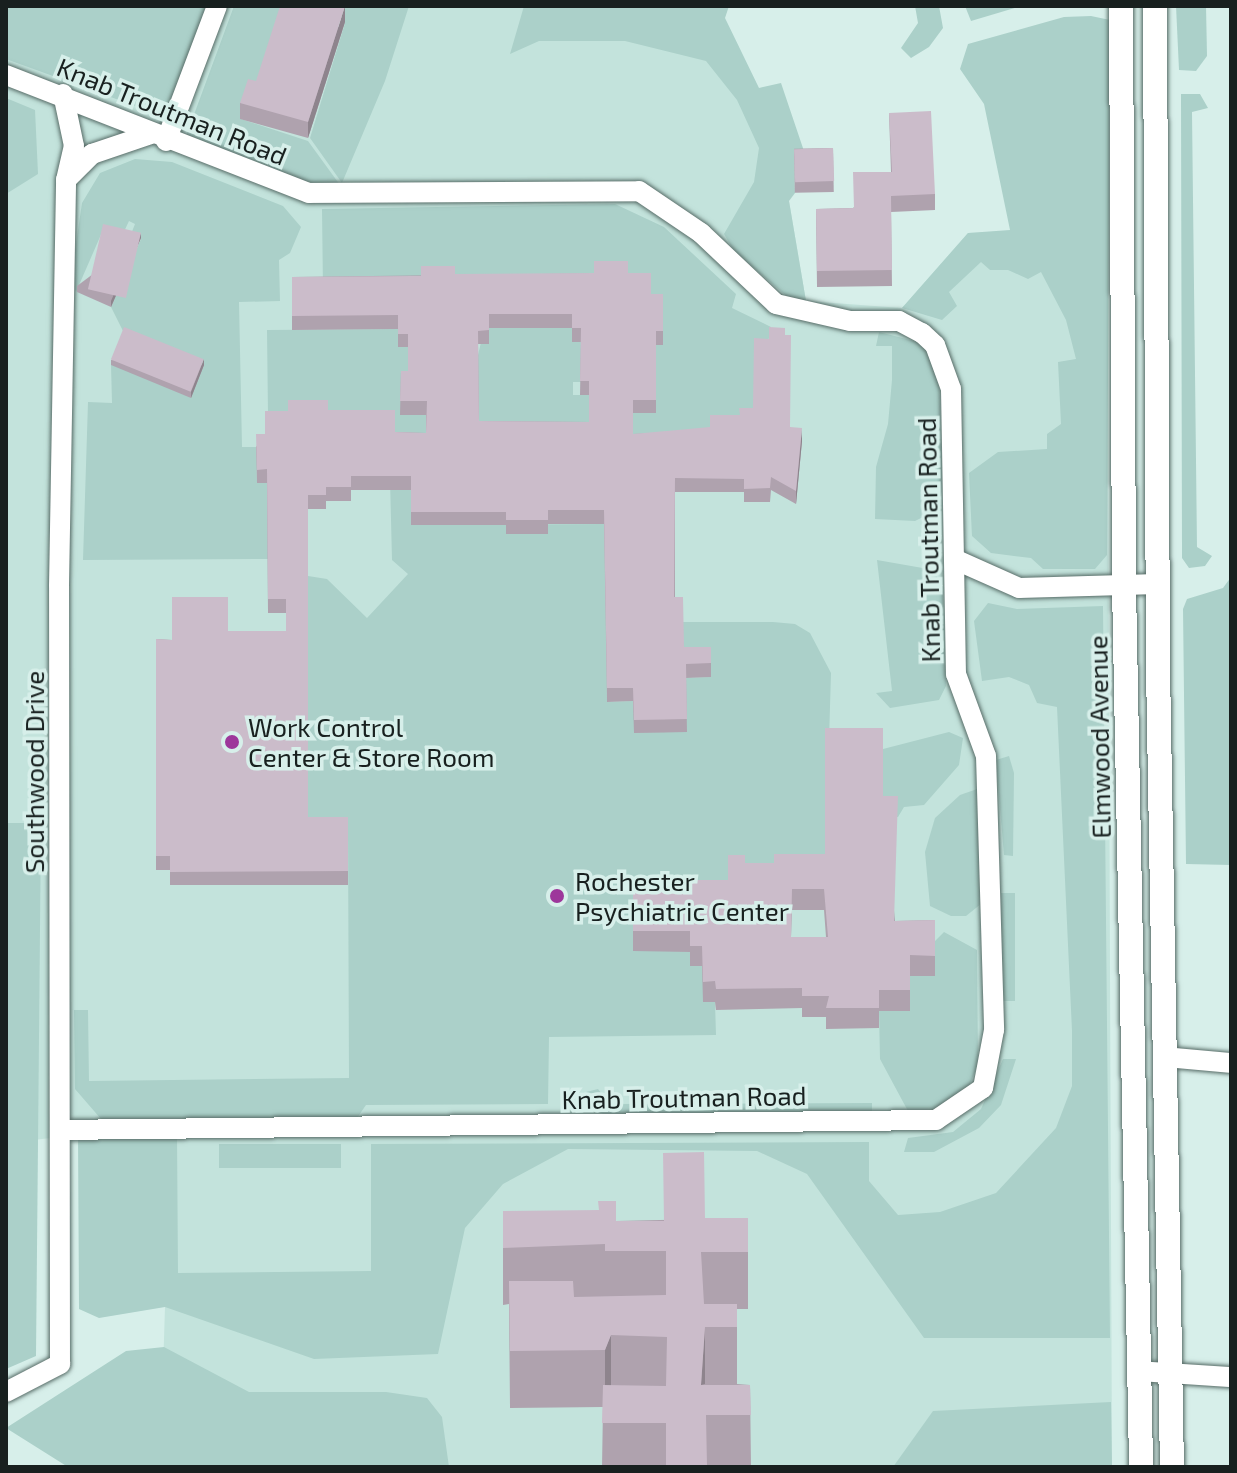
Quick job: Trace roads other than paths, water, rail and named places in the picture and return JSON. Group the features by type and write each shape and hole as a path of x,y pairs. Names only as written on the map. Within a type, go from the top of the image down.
{"main road":[{"name":"Elmwood Avenue","path":"1121,6 1124,586 1141,1467"},
{"path":"1155,6 1158,584 1172,1467"}],"street":[{"path":"66,180 92,154 159,138 217,6"},
{"name":"Knab Troutman Road","path":"6,75 63,94 159,138 309,193 639,191 701,233 776,304 850,321 899,321 922,333 935,345 951,389 956,674 986,756 994,1030 983,1088 936,1120 61,1130"},
{"name":"Southwood Drive","path":"6,1392 60,1364 59,586 66,180 74,146 63,94"},
{"path":"954,559 1019,588 1158,584"},
{"path":"1165,1057 1231,1063"},
{"path":"1138,1371 1231,1377"}],"place":[{"name":"Work Control Center & Store Room","path":"232,742"},
{"name":"Rochester Psychiatric Center","path":"557,896"}]}
